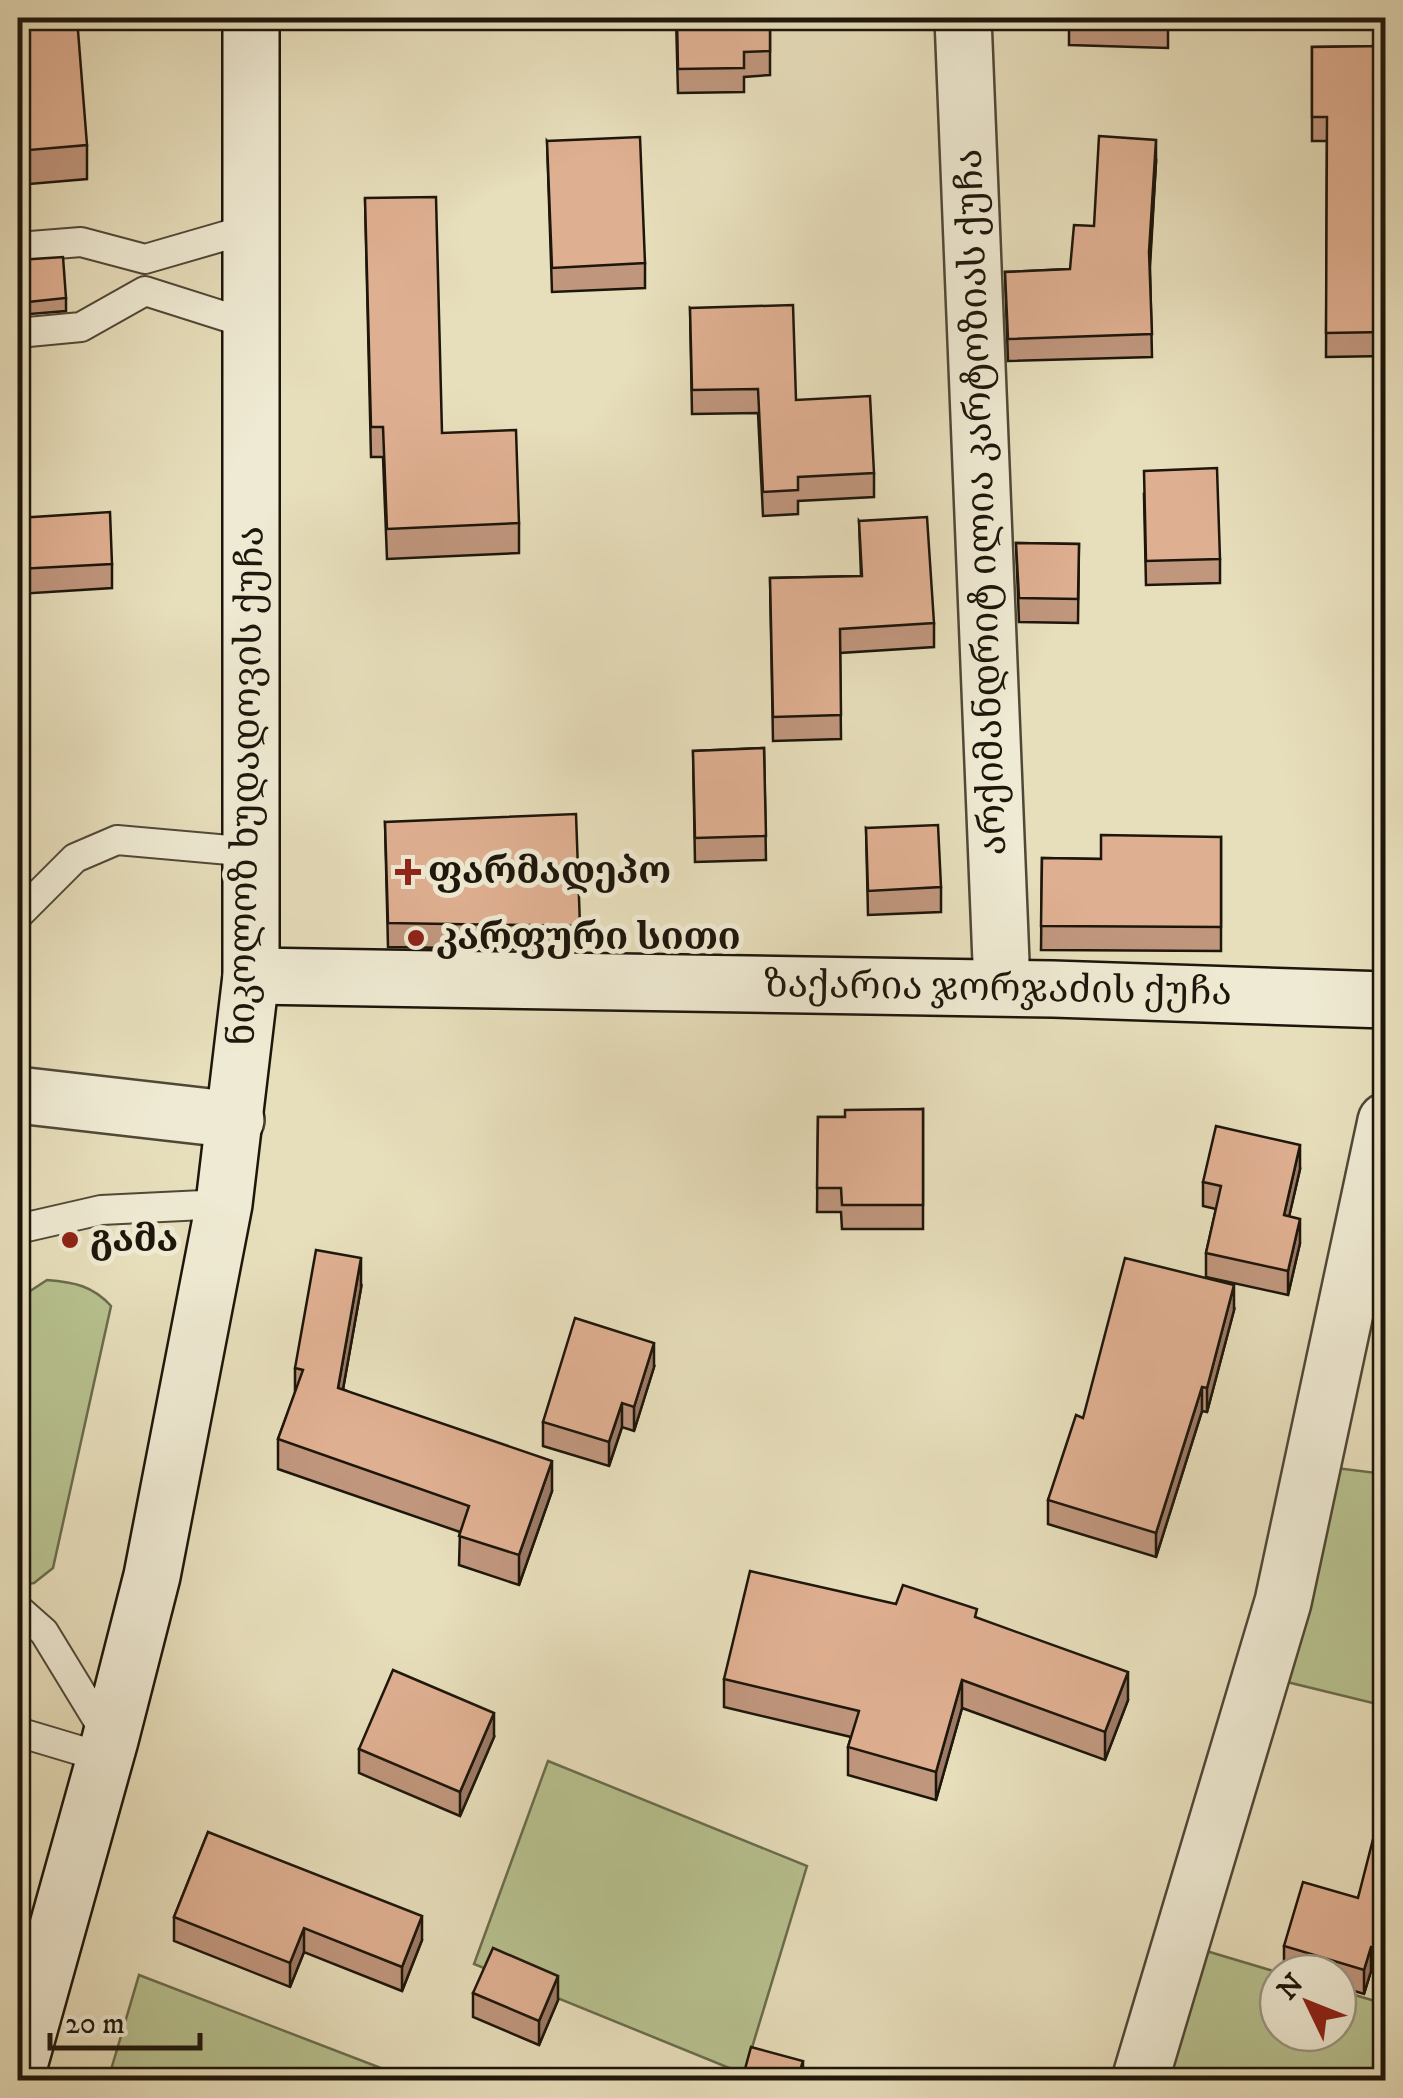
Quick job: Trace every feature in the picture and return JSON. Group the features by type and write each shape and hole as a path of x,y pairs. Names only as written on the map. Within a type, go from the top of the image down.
{"street":[{"name":"ნიკოლოზ ხუდადოვის ქუჩა","path":"18,2069 152,1576 224,1204 236,1120 252,976 251,18"},
{"name":"არქიმანდრიტ ილია კარტოზიას ქუჩა","path":"963,18 1002,988"},
{"name":"ზაქარია ჯორჯაძის ქუჩა","path":"252,976 1002,988 1386,1000"},
{"path":"18,1096 236,1120"},
{"path":"1140,2080 1284,1602 1386,1121"}],"lane":[{"path":"18,248 81,242 145,258 252,228"},
{"path":"18,333 81,327 145,292 252,326"},
{"path":"18,915 75,858 117,840 252,852"},
{"path":"18,1229 101,1210 224,1204"},
{"path":"18,1609 44,1632 108,1749"},
{"path":"18,1732 108,1749"}],"green space":[{"path":"47,1280 82,1286 111,1306 53,1568 34,1583 18,1585 18,1312 21,1297"},
{"path":"1336,1468 1385,1474 1385,1706 1287,1682"},
{"path":"548,1761 807,1866 744,2074 474,1964"},
{"path":"1203,1950 1258,1966 1258,2053 1358,2053 1358,1996 1385,2004 1385,2080 1166,2080"},
{"path":"139,1975 412,2080 108,2080"}],"building":[{"path":"18,18 77,18 87,145 18,151"},
{"path":"677,18 770,18 770,51 744,52 744,68 678,69"},
{"path":"1168,18 1168,23 1069,21"},
{"path":"1386,46 1386,332 1326,333 1327,117 1312,117 1312,47"},
{"path":"1099,136 1156,140 1149,252 1152,334 1008,339 1005,272 1070,269 1074,225 1094,226"},
{"path":"640,137 645,263 552,268 547,141"},
{"path":"436,197 442,433 516,430 519,523 387,529 383,427 371,427 365,198"},
{"path":"63,257 66,298 18,303 18,260"},
{"path":"793,305 796,400 870,396 874,473 798,477 798,490 763,492 758,389 692,390 690,308"},
{"path":"1217,468 1220,559 1146,561 1144,471"},
{"path":"110,512 112,564 18,569 18,518"},
{"path":"927,517 934,623 840,629 841,715 773,717 770,578 862,576 859,521"},
{"path":"1016,543 1079,544 1078,599 1019,598"},
{"path":"764,748 766,836 695,838 693,751"},
{"path":"576,814 580,926 388,923 385,822"},
{"path":"938,825 941,887 868,891 866,828"},
{"path":"1101,835 1221,837 1221,927 1041,926 1042,858 1101,859"},
{"path":"923,1109 923,1205 842,1205 841,1188 817,1188 818,1117 845,1117 845,1110"},
{"path":"1216,1126 1300,1145 1284,1215 1300,1219 1288,1271 1206,1253 1221,1186 1203,1182"},
{"path":"316,1250 361,1258 338,1388 552,1461 519,1555 459,1536 469,1506 278,1439 303,1370 295,1368"},
{"path":"1125,1258 1234,1285 1207,1388 1202,1387 1156,1533 1048,1500 1076,1415 1083,1418"},
{"path":"575,1318 654,1343 634,1407 622,1403 609,1442 543,1422"},
{"path":"750,1571 896,1604 903,1585 977,1609 975,1617 1128,1672 1105,1732 962,1680 936,1772 848,1747 859,1711 724,1679"},
{"path":"393,1670 494,1713 460,1792 359,1749"},
{"path":"1380,1812 1386,1813 1386,1951 1371,1947 1364,1970 1358,1968 1358,1953 1307,1953 1284,1946 1303,1882 1358,1898"},
{"path":"208,1832 422,1916 402,1967 304,1928 290,1963 174,1917"},
{"path":"493,1948 558,1976 539,2021 473,1993"},
{"path":"751,2047 803,2061 797,2080 742,2080"}],"place":[{"name":"ფარმადეპო","path":"408,872"},
{"name":"კარფური სითი","path":"416,938"},
{"name":"გამა","path":"70,1240"}]}
